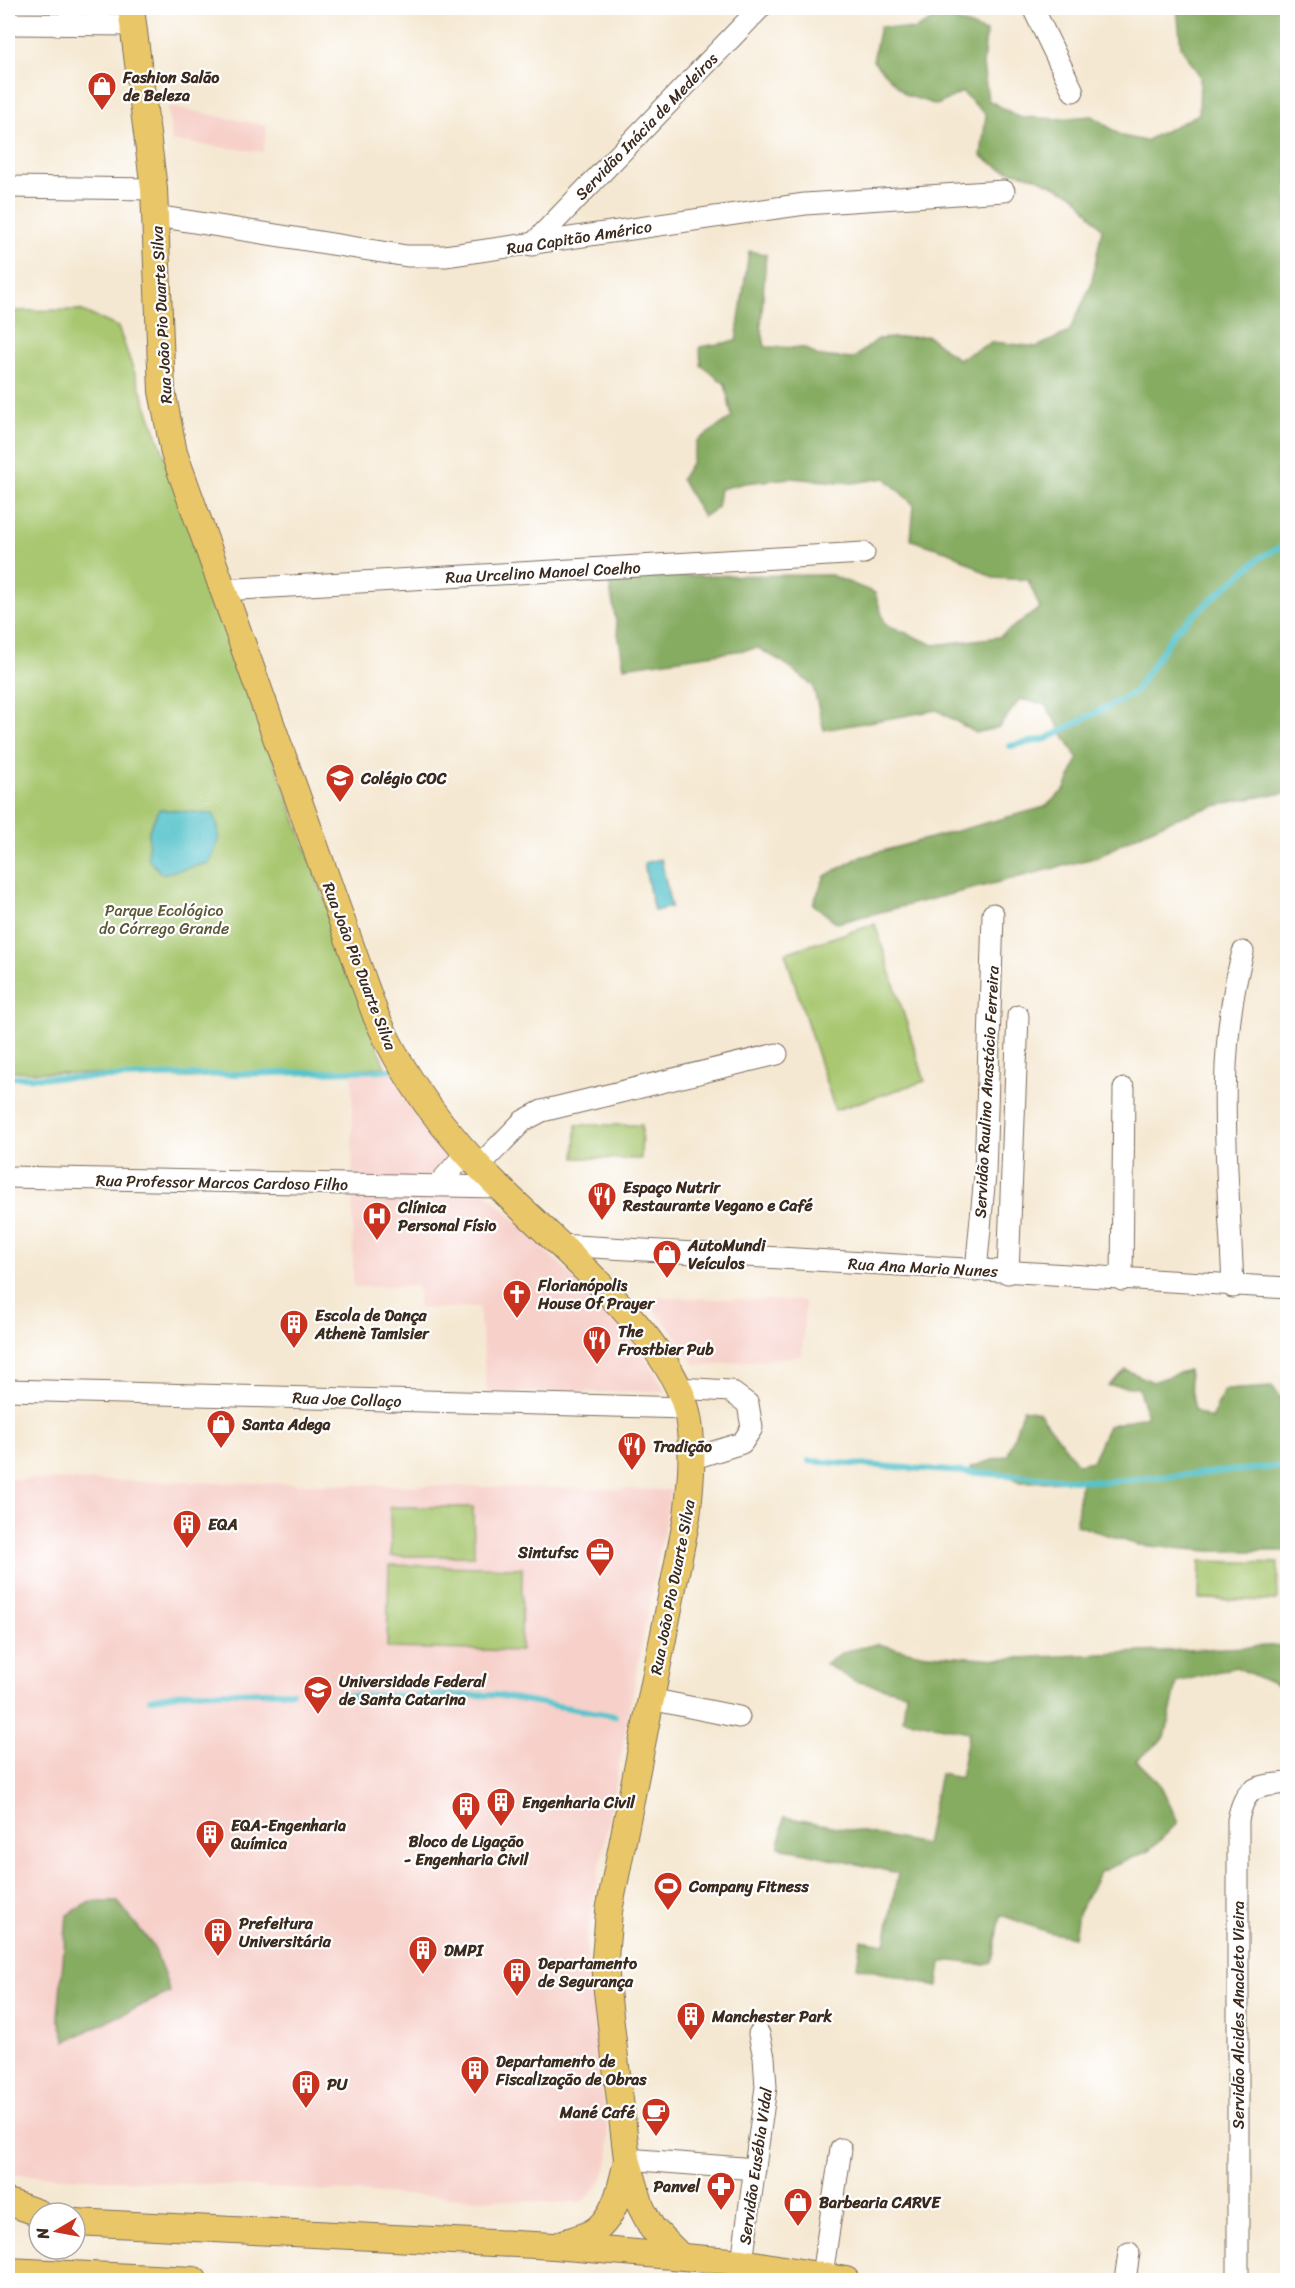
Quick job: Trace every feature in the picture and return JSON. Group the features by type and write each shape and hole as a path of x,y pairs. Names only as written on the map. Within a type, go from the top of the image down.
{"main road":[{"name":"Rua João Pio Duarte Silva","path":"132,16 154,189 159,351 167,422 185,487 336,911 384,1035 417,1090 443,1126 498,1187 559,1245 640,1330 665,1364 682,1398 691,1459 684,1544 650,1700 606,1937 608,1991 627,2159 641,2207 652,2228 679,2255"},
{"name":"Rua João Pio Duarte Silva","path":"554,2246 592,2233 600,2224 621,2190 627,2159"},
{"path":"8,2202 27,2209"},
{"path":"8,2218 27,2219"},
{"path":"87,2223 554,2246 679,2255 741,2262 834,2278"},
{"path":"8,2271 194,2280"}],"street":[{"name":"Servidão Inácia de Medeiros","path":"532,244 760,8"},
{"path":"1033,8 1073,91"},
{"path":"8,24 132,16"},
{"path":"8,187 154,189"},
{"name":"Rua Capitão Américo","path":"156,216 407,256 470,254 805,204 1004,191"},
{"name":"Rua Urcelino Manoel Coelho","path":"222,591 864,553"},
{"name":"Servidão Raulino Anastácio Ferreira","path":"976,1271 985,1175 993,914"},
{"path":"1233,1287 1225,1092 1226,1038 1243,952"},
{"path":"1008,1273 1018,1017"},
{"path":"437,1186 523,1121 542,1111 777,1054"},
{"path":"1122,1280 1124,1089"},
{"name":"Rua Professor Marcos Cardoso Filho","path":"8,1178 498,1187"},
{"name":"Rua Ana Maria Nunes","path":"559,1245 1233,1287 1287,1288"},
{"name":"Rua Joe Collaço","path":"8,1390 682,1398 730,1391 748,1404 752,1428 742,1443 691,1459"},
{"path":"650,1700 739,1717"},
{"name":"Servidão Alcides Anacleto Vieira","path":"1238,2280 1238,1820 1242,1802 1250,1790 1264,1785 1287,1783"},
{"name":"Servidão Eusébia Vidal","path":"741,2262 766,2088 764,2057 759,2034"},
{"path":"834,2278 841,2149"},
{"path":"627,2159 754,2169"},
{"path":"1125,2280 1129,2253"}],"shaded area":[{"path":"168,106 267,126 263,152 171,141"},
{"path":"390,1073 491,1197 636,1342 666,1391 487,1393 479,1307 418,1309 418,1286 353,1287 352,1074"},
{"path":"643,1297 805,1301 802,1356 696,1366 680,1341"},
{"name":"Universidade Federal de Santa Catarina","path":"8,1479 671,1490 586,1940 610,2155 602,2181 583,2201 559,2203 8,2174"}],"green space":[{"path":"1177,8 1287,8 1287,793 1236,801 1189,814 1144,832 1098,857 837,923 813,904 825,876 860,857 1045,807 1065,789 1078,759 1046,705 1020,699 999,727 976,733 937,710 824,730 813,686 783,662 758,648 624,667 608,576 831,575 875,593 885,624 934,645 999,637 1040,608 1028,580 993,578 952,553 911,540 914,505 885,478 852,483 790,478 745,483 720,489 717,508 703,517 681,479 692,462 697,441 732,417 725,384 701,365 700,347 736,341 749,251 766,254 761,325 765,347 805,348 818,356 853,359 878,339 928,336 958,359 993,342 1037,347 1069,332 1091,285 1102,229 1076,196 1035,177 1002,169 981,156 986,115 962,92 937,105 906,95 873,61 880,26 914,30 942,15 986,32 983,65 988,100 1019,117 1057,119 1092,116 1122,136 1145,141 1199,114 1200,76 1181,47"},
{"name":"Parque Ecológico do Córrego Grande","path":"80,310 118,327 385,1067 189,1078 8,1071 8,311"},
{"path":"875,924 925,1081 835,1110 785,953"},
{"path":"576,1125 642,1125 641,1159 575,1158"},
{"path":"1126,1370 1153,1382 1188,1370 1195,1411 1211,1419 1224,1390 1273,1387 1282,1400 1287,1400 1287,1551 1210,1551 1138,1545 1076,1525 1081,1481 1018,1482 1010,1476 972,1474 971,1467 1008,1455 1023,1409 1039,1412 1078,1464 1092,1461 1108,1426 1147,1416 1138,1387 1108,1386"},
{"path":"390,1507 473,1507 474,1556 391,1556"},
{"path":"1200,1561 1278,1563 1277,1601 1199,1599"},
{"path":"389,1565 522,1568 521,1651 387,1648"},
{"path":"877,1644 916,1653 997,1659 1287,1645 1287,1687 1282,1688 1236,1667 1177,1682 1165,1738 1136,1760 1160,1784 1178,1822 1150,1850 1100,1872 1078,1913 1074,1937 1048,1932 1001,1915 992,1962 979,1964 941,1962 938,1986 857,1967 861,1940 885,1944 898,1873 779,1847 784,1817 925,1844 940,1774 960,1778 969,1732 903,1719 906,1693 855,1681 825,1664 843,1652"},
{"path":"90,1902 118,1902 154,1947 170,1992 66,2041 58,2017 67,1915"}],"water":[{"path":"159,809 213,814 219,833 209,863 162,874 148,859 149,830"},
{"path":"661,859 671,907 654,911 644,863"}],"waterway":[{"path":"1010,746 1046,739 1134,693 1176,630 1261,557 1288,543"},
{"path":"8,1077 77,1078 394,1070"},
{"path":"809,1461 1104,1482 1288,1466"},
{"path":"150,1699 188,1692 292,1692"},
{"path":"343,1696 495,1695 615,1716"}],"place":[{"name":"Fashion Salão de Beleza","path":"102,112"},
{"name":"Colégio COC","path":"340,804"},
{"name":"Espaço Nutrir Restaurante Vegano e Café","path":"602,1222"},
{"name":"Clínica Personal Físio","path":"377,1242"},
{"name":"AutoMundi Veículos","path":"667,1280"},
{"name":"Florianópolis House Of Prayer","path":"517,1320"},
{"name":"Escola de Dança Athenè Tamisier","path":"294,1350"},
{"name":"The Frostbier Pub","path":"597,1366"},
{"name":"Santa Adega","path":"221,1450"},
{"name":"Tradição","path":"632,1472"},
{"name":"EQA","path":"187,1550"},
{"name":"Sintufsc","path":"600,1578"},
{"name":"Universidade Federal de Santa Catarina","path":"318,1716"},
{"name":"Engenharia Civil","path":"501,1828"},
{"name":"Bloco de Ligação - Engenharia Civil","path":"466,1832"},
{"name":"EQA-Engenharia Química","path":"210,1860"},
{"name":"Company Fitness","path":"668,1912"},
{"name":"Prefeitura Universitária","path":"218,1958"},
{"name":"DMPI","path":"423,1976"},
{"name":"Departamento de Segurança","path":"517,1998"},
{"name":"Manchester Park","path":"691,2042"},
{"name":"Departamento de Fiscalização de Obras","path":"475,2096"},
{"name":"PU","path":"306,2110"},
{"name":"Mané Café","path":"656,2138"},
{"name":"Panvel","path":"721,2212"},
{"name":"Barbearia CARVE","path":"798,2228"}]}
